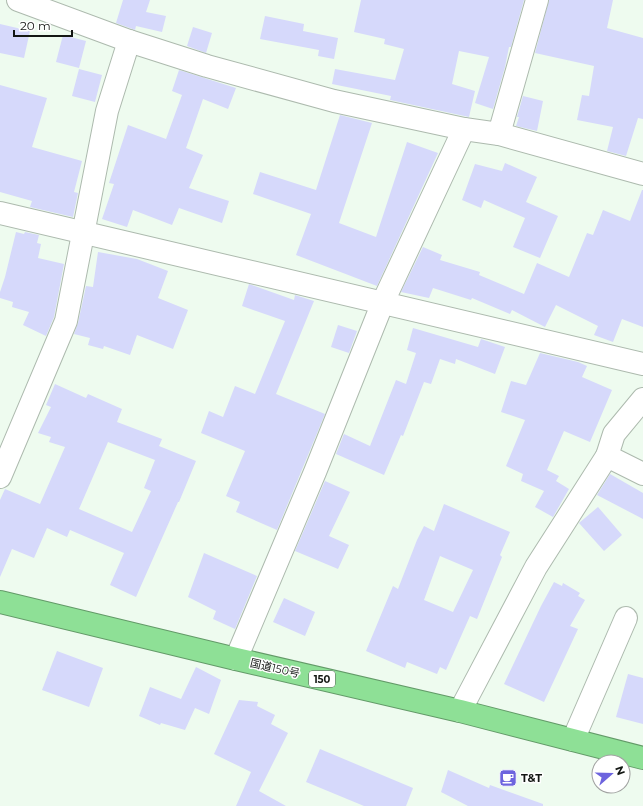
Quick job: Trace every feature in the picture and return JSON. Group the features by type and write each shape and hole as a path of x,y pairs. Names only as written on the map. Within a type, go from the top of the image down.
{"highway":[{"name":"国道150号","path":"0,602 460,711 643,758"}],"street":[{"path":"18,0 129,41 207,66 334,101 464,130 499,134 643,174"},
{"path":"499,134 537,0"},
{"path":"0,477 66,321 107,111 129,41"},
{"path":"236,659 315,472 383,302 464,130"},
{"path":"0,213 643,364"},
{"path":"460,711 536,567 607,456 614,434 643,399"},
{"path":"607,456 643,474"},
{"path":"573,740 626,618"}],"building":[{"path":"123,0 150,0 146,12 166,16 162,32 136,26 135,30 116,23"},
{"path":"361,0 524,0 511,47 509,47 493,109 475,103 489,57 459,51 452,84 475,91 469,117 390,100 391,96 332,84 335,69 395,80 404,49 384,44 385,39 354,32"},
{"path":"549,0 613,0 607,28 643,38 643,119 638,118 626,156 607,151 613,127 577,120 582,95 589,96 594,66 535,53"},
{"path":"265,16 304,24 303,31 338,38 334,59 318,56 319,50 260,39"},
{"path":"0,24 30,31 24,58 0,53"},
{"path":"193,27 212,33 206,53 187,46"},
{"path":"63,35 86,41 79,68 56,62"},
{"path":"79,69 102,75 95,102 72,96"},
{"path":"179,70 236,88 228,109 203,99 186,148 203,155 189,188 229,201 222,223 179,208 172,225 133,210 127,227 102,219 114,184 109,183 128,125 166,139 182,95 172,91"},
{"path":"0,85 47,98 32,147 82,161 74,192 78,193 73,217 30,207 32,201 0,192"},
{"path":"523,96 543,101 537,131 516,126"},
{"path":"340,115 372,123 339,223 376,237 407,142 438,153 377,286 296,255 311,214 253,194 260,172 316,190"},
{"path":"505,163 537,177 526,202 558,216 540,258 513,247 525,218 484,200 481,208 462,200 475,164 502,171"},
{"path":"642,190 643,327 622,319 613,342 594,335 598,326 556,305 545,327 512,310 510,314 472,298 471,300 433,288 429,298 401,292 423,247 442,255 440,260 480,272 479,275 524,294 537,263 569,277 587,233 593,235 603,210 630,221"},
{"path":"16,232 39,235 37,243 41,244 38,258 64,264 54,317 46,336 23,325 29,312 12,307 13,302 0,298 0,292"},
{"path":"98,252 137,259 168,271 158,298 188,310 173,349 137,335 130,355 104,346 103,349 88,345 90,338 74,334 78,323 86,286 93,287"},
{"path":"249,284 294,300 295,295 314,301 276,394 325,414 277,530 236,512 240,502 226,496 245,451 201,433 209,411 223,417 235,386 255,394 285,321 242,306"},
{"path":"338,325 357,331 349,353 331,347"},
{"path":"413,328 478,347 481,339 505,347 495,374 456,359 455,364 440,359 431,384 424,382 403,436 401,435 384,475 336,454 344,434 370,446 396,380 406,384 416,353 407,350"},
{"path":"540,353 578,362 587,366 582,377 612,390 590,442 564,431 547,470 559,476 556,481 569,489 553,517 535,507 544,491 521,481 523,474 506,466 525,420 501,412 511,381 526,385"},
{"path":"55,384 86,398 88,394 122,409 117,422 162,439 159,446 196,461 136,597 110,585 124,553 70,530 67,537 47,528 34,558 12,549 0,577 0,500 5,489 40,504 65,447 49,442 51,437 38,433 51,407 46,405","holes":["108,442 155,460 144,488 151,491 132,532 79,509"]},
{"path":"610,474 643,493 643,519 597,495"},
{"path":"325,481 350,492 329,536 349,545 338,569 295,551"},
{"path":"444,504 510,532 500,555 502,557 477,619 470,616 446,670 440,667 437,674 407,662 405,668 366,651 393,586 398,589 424,526 434,531","holes":["440,556 473,570 453,612 424,600"]},
{"path":"598,507 622,535 604,551 579,523"},
{"path":"204,553 257,576 235,629 213,619 216,611 188,597"},
{"path":"554,582 562,586 563,583 580,593 578,596 585,600 570,626 578,629 544,702 504,684"},
{"path":"284,598 315,612 305,636 273,622"},
{"path":"57,651 103,668 89,707 42,690"},
{"path":"196,667 221,680 209,714 195,708 185,730 161,723 160,725 139,716 150,687 181,699"},
{"path":"628,674 643,678 643,724 616,717"},
{"path":"239,700 258,702 257,706 275,715 271,724 288,733 259,791 286,806 236,806 251,772 214,754"},
{"path":"320,749 413,788 406,806 364,806 306,782"},
{"path":"448,770 489,788 490,785 543,804 543,806 468,806 441,792"}],"place":[{"name":"T&T","path":"508,778"}]}
